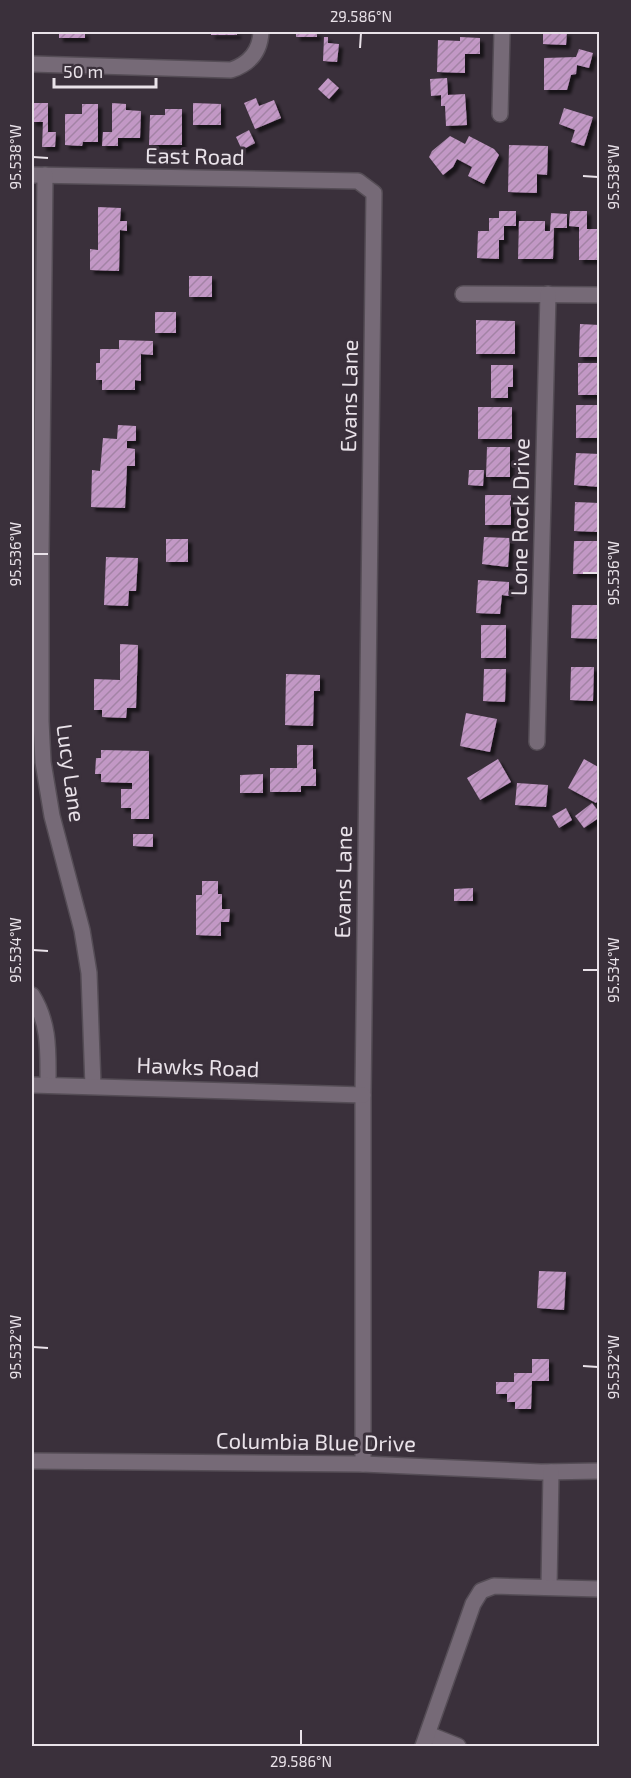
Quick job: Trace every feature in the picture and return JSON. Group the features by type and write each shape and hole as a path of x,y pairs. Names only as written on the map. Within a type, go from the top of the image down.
{"street":[{"path":"32,63 231,70 243,66 255,55 261,32"},
{"path":"500,114 502,32"},
{"name":"East Road","path":"38,175 358,181"},
{"name":"Lucy Lane","path":"38,175 43,762 52,816 82,930 89,973 93,1086"},
{"name":"Evans Lane","path":"358,181 374,193 363,1095 363,1464"},
{"path":"463,294 600,295"},
{"name":"Lone Rock Drive","path":"537,741 548,294"},
{"path":"32,995 44,1018 48,1050 48,1085"},
{"name":"Hawks Road","path":"32,1085 363,1095"},
{"name":"Columbia Blue Drive","path":"32,1461 363,1464 551,1472 600,1471"},
{"path":"549,1587 551,1472"},
{"path":"458,1746 425,1740 473,1604 481,1591 494,1586 600,1589"}],"building":[{"path":"59,32 85,32 85,38 59,38"},
{"path":"211,32 237,32 237,35 211,35"},
{"path":"296,32 317,32 317,37 296,37"},
{"path":"543,32 567,32 566,45 543,44"},
{"path":"324,37 328,37 328,43 339,44 337,62 323,61"},
{"path":"460,37 480,38 480,54 465,54 465,73 437,72 438,40 460,41"},
{"path":"579,49 593,53 589,68 577,65 576,74 571,75 567,90 544,90 544,58 576,57"},
{"path":"328,78 339,88 329,99 318,89"},
{"path":"447,78 448,95 465,94 467,125 446,126 445,106 441,106 441,95 431,96 430,79"},
{"path":"256,98 259,106 274,100 281,118 255,129 244,103"},
{"path":"32,103 48,103 48,132 56,132 55,147 42,147 43,122 32,122"},
{"path":"112,103 126,104 126,110 141,111 140,138 118,138 118,146 102,146 103,132 112,132"},
{"path":"193,103 221,104 221,125 193,125"},
{"path":"82,104 98,104 98,142 83,142 82,146 65,145 65,114 82,114"},
{"path":"564,108 593,117 584,146 571,142 575,130 559,124"},
{"path":"165,109 182,109 182,145 149,145 150,115 165,115"},
{"path":"249,130 255,143 242,150 236,137"},
{"path":"450,136 465,144 469,136 494,149 499,155 484,184 468,176 472,167 457,159 453,167 443,175 429,157 432,151"},
{"path":"509,145 548,146 547,175 537,174 537,193 508,192"},
{"path":"98,207 121,208 120,221 127,221 127,231 120,230 119,271 90,270 90,249 98,250"},
{"path":"499,211 516,211 516,226 504,226 504,240 499,240 499,259 477,258 478,231 489,231 489,218 499,218"},
{"path":"570,211 587,211 587,229 600,229 600,260 579,260 579,227 569,226"},
{"path":"551,213 567,214 567,228 554,228 553,259 518,259 519,221 545,221 545,231 550,231"},
{"path":"189,276 212,276 212,297 189,297"},
{"path":"155,312 176,312 176,333 155,333"},
{"path":"476,320 515,321 515,354 476,354"},
{"path":"580,324 600,325 600,357 579,357"},
{"path":"119,340 153,341 153,355 141,354 141,381 135,380 135,390 102,390 102,380 96,380 96,363 100,363 100,349 119,349"},
{"path":"578,363 600,363 600,395 578,395"},
{"path":"491,365 513,365 513,387 508,387 508,398 491,398"},
{"path":"576,405 600,405 600,438 576,438"},
{"path":"478,407 512,407 512,439 478,439"},
{"path":"118,425 136,426 136,441 127,441 127,448 135,449 135,466 127,466 125,508 91,507 92,470 100,471 103,438 117,439"},
{"path":"487,447 510,447 510,477 486,477"},
{"path":"576,453 600,454 600,487 574,485"},
{"path":"469,470 484,470 483,486 468,485"},
{"path":"485,495 511,495 511,525 485,525"},
{"path":"575,502 600,503 598,532 574,531"},
{"path":"484,537 510,538 508,567 482,564"},
{"path":"166,539 188,539 188,562 166,562"},
{"path":"574,541 600,541 600,574 573,574"},
{"path":"106,557 138,558 136,591 129,591 128,606 104,605"},
{"path":"478,580 509,582 509,596 502,595 500,614 476,613"},
{"path":"572,605 600,605 600,639 571,638"},
{"path":"481,625 506,625 506,658 481,658"},
{"path":"120,644 138,645 136,708 127,708 126,718 102,717 102,710 94,710 94,679 120,680"},
{"path":"571,667 594,667 593,701 570,700"},
{"path":"484,669 506,669 505,702 483,701"},
{"path":"286,674 320,675 320,691 314,691 313,726 285,725"},
{"path":"466,713 497,719 490,752 460,746"},
{"path":"297,745 313,745 316,786 301,786 301,792 270,792 270,768 297,768"},
{"path":"101,750 149,751 149,819 131,819 131,808 121,808 121,789 132,789 132,783 101,782 101,774 95,774 96,758 101,758"},
{"path":"498,759 511,782 480,800 467,778"},
{"path":"584,759 600,768 600,797 596,803 568,788"},
{"path":"263,774 263,793 240,793 240,775"},
{"path":"517,783 548,785 546,807 515,805"},
{"path":"592,803 600,813 600,817 584,828 575,816"},
{"path":"566,808 572,820 559,828 552,816"},
{"path":"133,834 153,834 153,847 133,846"},
{"path":"202,881 218,881 218,894 222,894 222,909 230,909 229,922 221,922 221,936 196,935 196,895 202,895"},
{"path":"473,888 473,901 454,901 454,889"},
{"path":"539,1271 566,1272 564,1310 537,1308"},
{"path":"532,1359 549,1359 549,1381 532,1381 531,1409 515,1409 515,1402 507,1402 507,1394 496,1394 496,1382 514,1382 514,1373 532,1373"}]}
